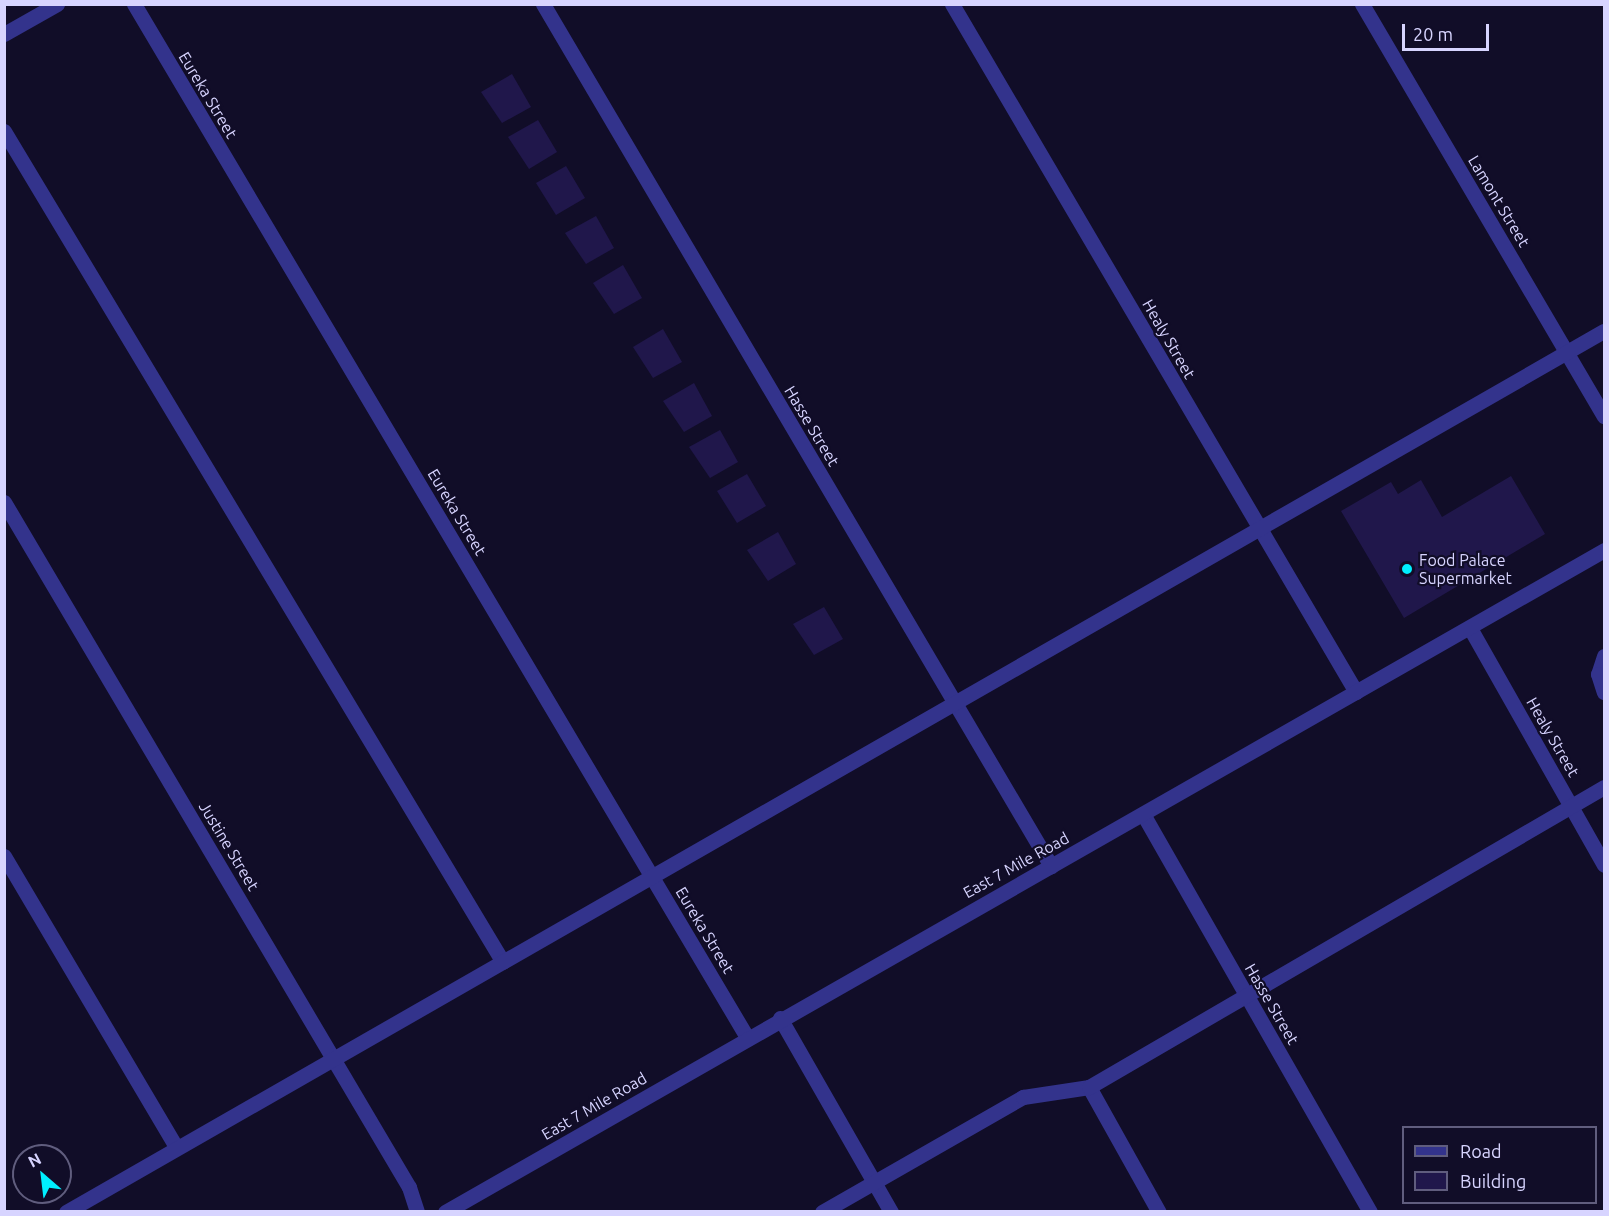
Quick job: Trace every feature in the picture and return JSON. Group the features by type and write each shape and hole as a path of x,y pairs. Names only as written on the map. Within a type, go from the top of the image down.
{"street":[{"path":"4,34 57,4"},
{"name":"Eureka Street","path":"134,4 748,1039"},
{"name":"Hasse Street","path":"543,4 1051,866"},
{"name":"Healy Street","path":"951,4 1356,692"},
{"name":"Lamont Street","path":"1362,4 1605,416"},
{"path":"4,131 503,962"},
{"path":"66,1212 953,701 1605,331"},
{"name":"Justine Street","path":"4,502 409,1187 417,1212"},
{"name":"East 7 Mile Road","path":"445,1212 748,1039 780,1018 1605,550"},
{"name":"Healy Street","path":"1470,628 1605,865"},
{"path":"1605,656 1598,674 1605,692"},
{"path":"822,1212 1023,1097 1089,1087 1245,993 1605,787"},
{"name":"Hasse Street","path":"1143,814 1370,1212"},
{"path":"4,856 177,1148"},
{"path":"780,1018 891,1212"},
{"path":"1089,1087 1159,1212"}],"building":[{"path":"512,74 531,107 502,123 481,92"},
{"path":"538,120 557,152 529,169 508,137"},
{"path":"566,166 585,198 556,215 536,183"},
{"path":"596,216 614,248 586,264 565,233"},
{"path":"623,265 642,298 614,314 593,283"},
{"path":"663,329 682,362 653,378 633,347"},
{"path":"694,383 712,416 684,432 663,401"},
{"path":"720,430 738,462 710,478 689,447"},
{"path":"747,474 766,506 737,523 717,491"},
{"path":"1511,476 1545,534 1404,618 1341,511 1391,482 1398,494 1421,480 1442,517"},
{"path":"778,532 796,564 768,581 747,550"},
{"path":"824,607 843,639 814,655 793,624"}],"place":[{"name":"Food Palace Supermarket","path":"1407,569"}]}
